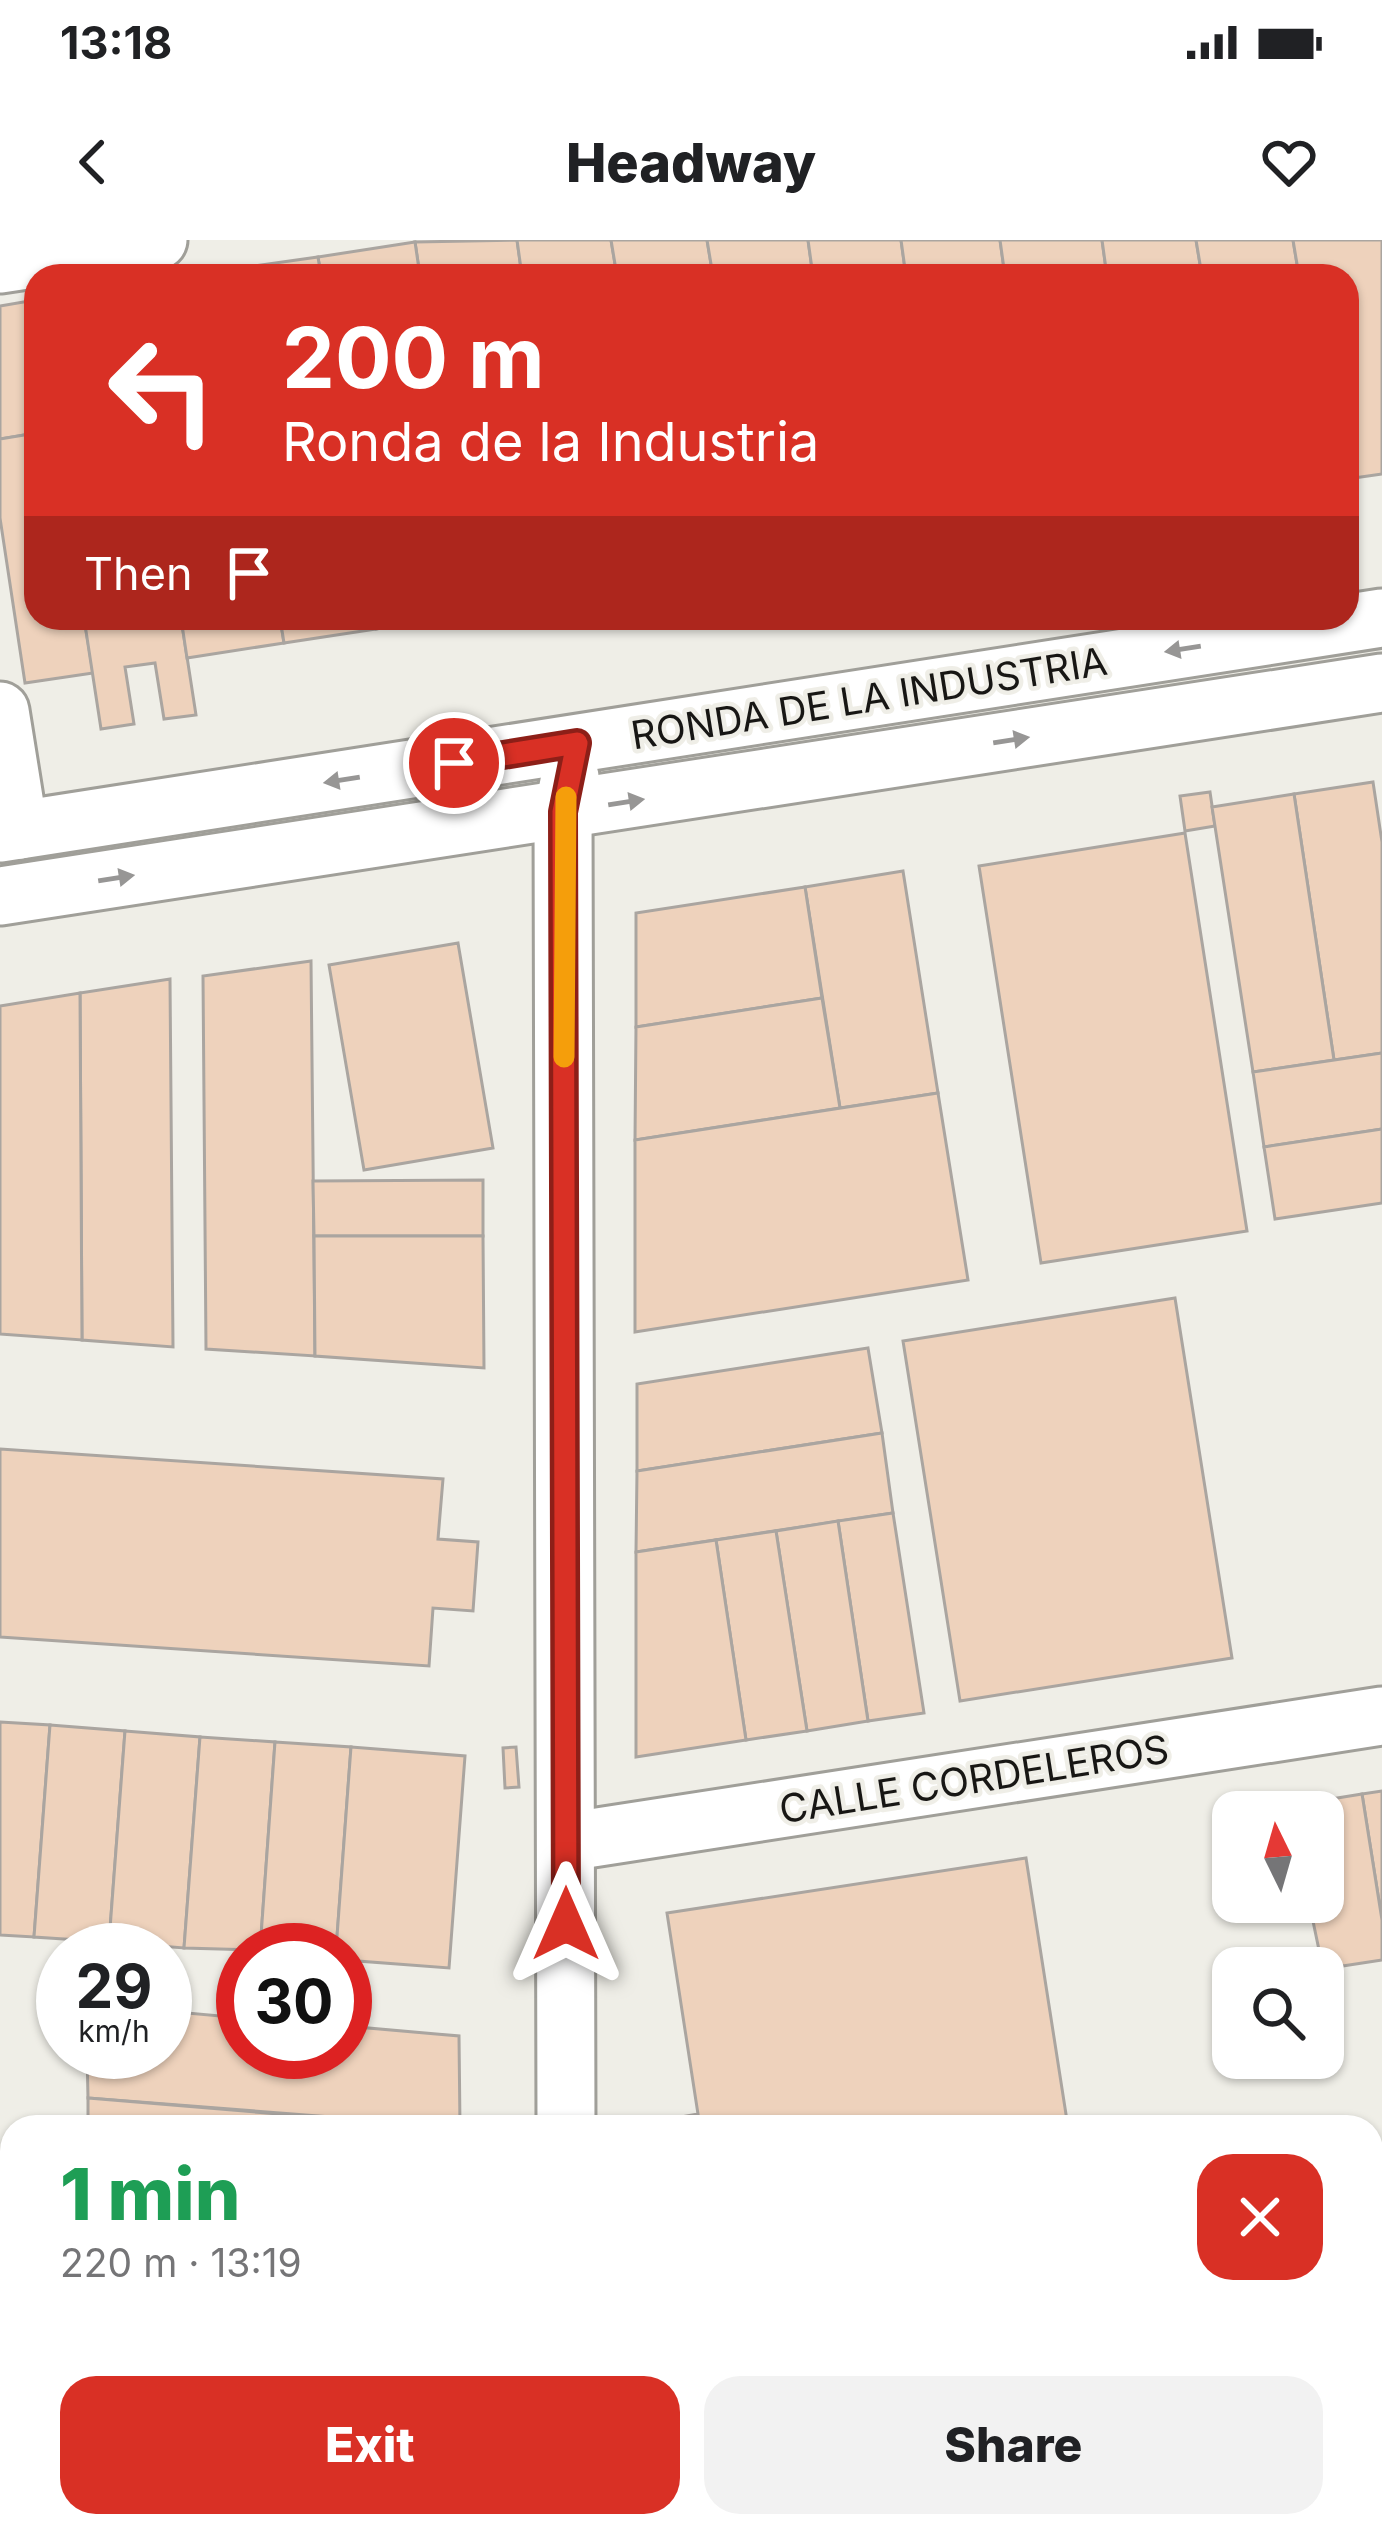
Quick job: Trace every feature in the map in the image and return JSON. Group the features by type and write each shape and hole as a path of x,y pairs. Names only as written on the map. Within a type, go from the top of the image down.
{"street":[{"path":"0,264 158,240"},
{"name":"RONDA DE LA INDUSTRIA","path":"10,832 1311,630"},
{"name":"RONDA DE LA INDUSTRIA","path":"0,896 1382,683"},
{"path":"0,711 10,832"},
{"path":"566,2115 563,812 577,743"},
{"name":"CALLE CORDELEROS","path":"566,1842 1382,1716"}],"building":[{"path":"517,240 520,264 418,264 415,242"},
{"path":"517,240 611,240 615,264 520,264"},
{"path":"611,240 707,240 711,264 615,264"},
{"path":"707,240 808,240 811,264 711,264"},
{"path":"808,240 901,240 904,264 811,264"},
{"path":"901,240 1000,240 1003,264 904,264"},
{"path":"1000,240 1102,240 1105,264 1003,264"},
{"path":"1102,240 1196,240 1200,264 1105,264"},
{"path":"1196,240 1293,240 1297,264 1200,264"},
{"path":"1293,240 1382,240 1382,474 1359,477 1359,264 1297,264"},
{"path":"415,242 418,264 319,264 318,257"},
{"path":"318,257 319,264 268,264"},
{"path":"24,302 24,435 0,439 0,306"},
{"path":"24,435 24,630 86,630 93,673 25,683 0,518 0,439"},
{"path":"86,630 183,630 196,715 164,719 155,663 125,667 134,724 101,729"},
{"path":"183,630 282,630 284,643 187,658"},
{"path":"282,630 369,630 284,643"},
{"path":"1373,782 1382,842 1382,1053 1334,1060 1294,794"},
{"path":"1210,792 1215,826 1185,831 1180,796"},
{"path":"1294,794 1334,1060 1253,1072 1212,807"},
{"path":"1185,833 1247,1231 1041,1263 979,866"},
{"path":"903,871 938,1093 840,1108 805,887"},
{"path":"805,887 822,998 636,1027 636,913"},
{"path":"458,943 493,1148 364,1170 329,965"},
{"path":"311,961 315,1356 206,1349 203,976"},
{"path":"170,979 173,1347 82,1340 80,993"},
{"path":"80,993 82,1340 0,1334 0,1006"},
{"path":"822,998 840,1108 635,1140 636,1027"},
{"path":"1382,1053 1382,1129 1264,1147 1253,1072"},
{"path":"938,1093 968,1280 635,1332 635,1140"},
{"path":"1382,1129 1382,1203 1275,1219 1264,1147"},
{"path":"483,1180 483,1236 314,1236 313,1181"},
{"path":"314,1236 483,1236 484,1368 315,1356"},
{"path":"1175,1298 1232,1658 960,1701 903,1341"},
{"path":"868,1348 882,1433 637,1471 637,1384"},
{"path":"882,1433 893,1513 636,1552 637,1471"},
{"path":"0,1449 443,1479 438,1539 478,1542 473,1611 433,1608 429,1666 0,1637"},
{"path":"893,1513 924,1713 868,1721 838,1521"},
{"path":"838,1521 868,1721 807,1731 776,1531"},
{"path":"776,1531 807,1731 746,1740 716,1540"},
{"path":"716,1540 746,1740 636,1757 636,1552"},
{"path":"0,1722 50,1725 34,1937 0,1935"},
{"path":"50,1725 125,1731 110,1923 36,1923 34,1937"},
{"path":"125,1731 200,1737 186,1923 110,1923"},
{"path":"200,1737 275,1742 262,1923 216,1923 216,1949 192,1948 192,1923 186,1923"},
{"path":"275,1742 351,1747 338,1923 262,1923"},
{"path":"351,1747 465,1756 449,1968 372,1962 372,1923 338,1923"},
{"path":"516,1747 519,1787 505,1788 503,1748"},
{"path":"1382,1791 1382,1920 1362,1794"},
{"path":"1362,1794 1382,1920 1382,1960 1344,1966 1344,1947 1318,1947 1313,1923 1344,1923 1344,1797"},
{"path":"1026,1858 1066,2115 692,2115 698,2114 667,1913"},
{"path":"192,2013 216,2016 216,2079 372,2079 372,2028 459,2036 460,2115 306,2115 88,2098 88,2079 192,2079"},
{"path":"88,2098 291,2115 88,2115"}],"slow traffic":[{"path":"564,1057 566,797"}],"route":[{"path":"454,763 577,743 563,812 566,1924"}]}
